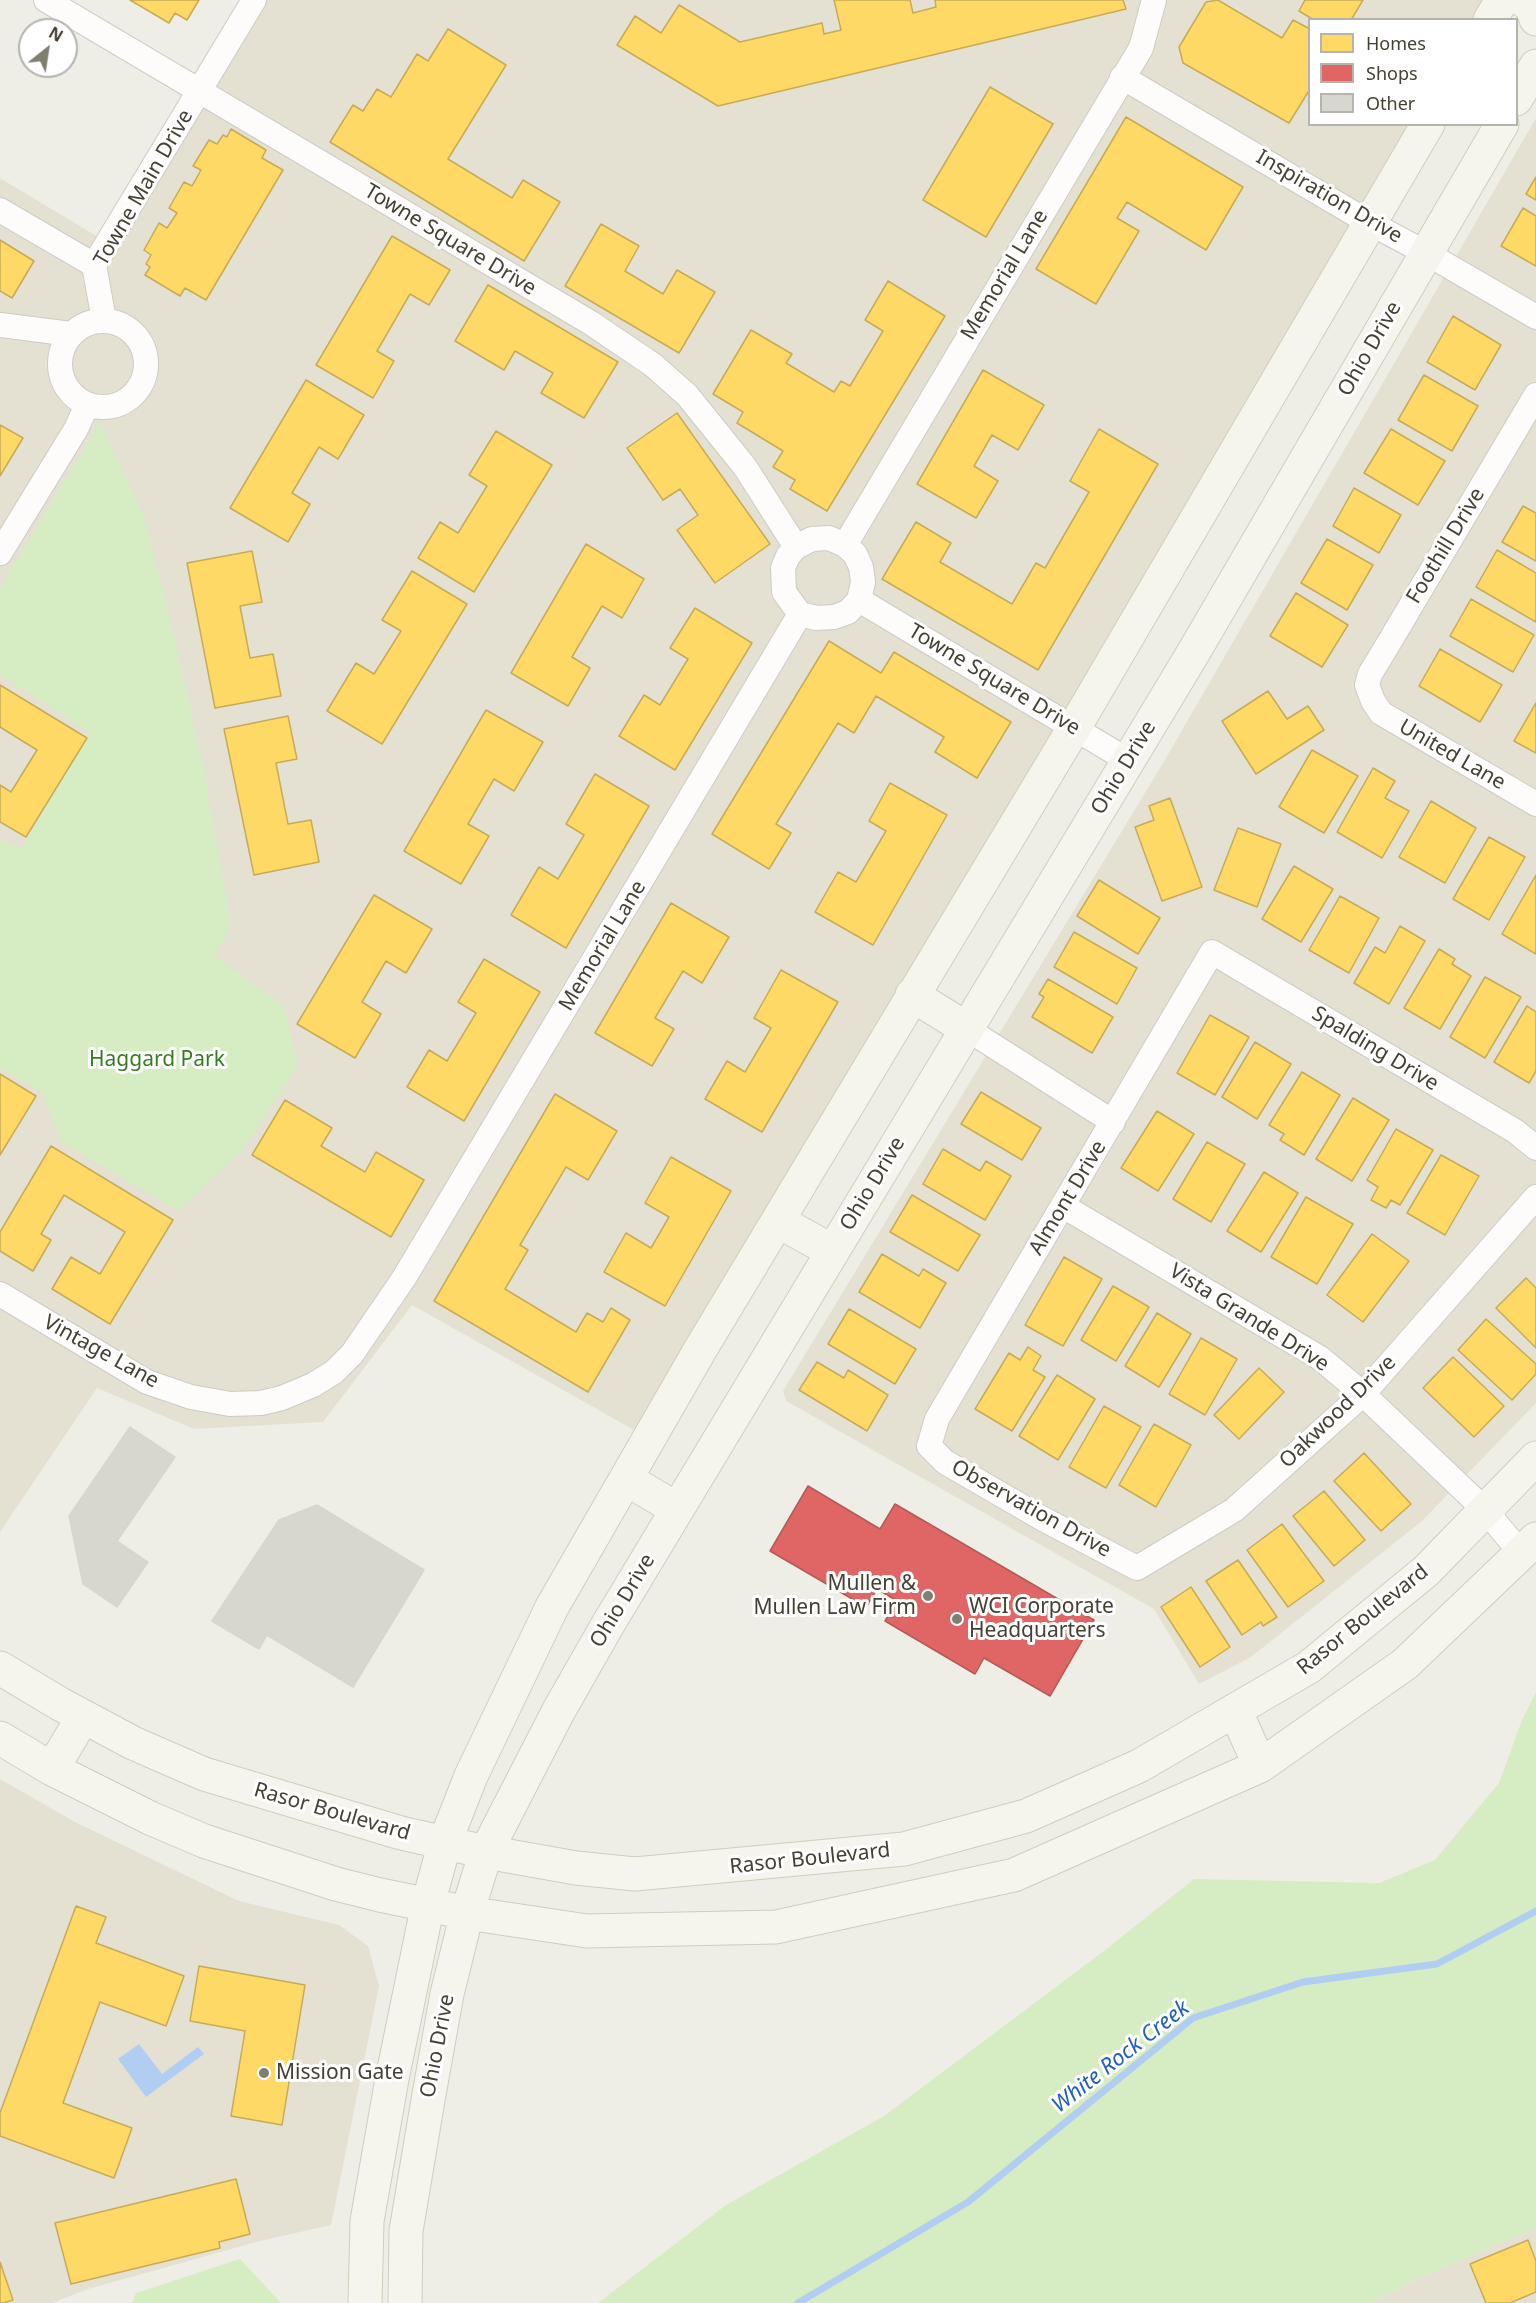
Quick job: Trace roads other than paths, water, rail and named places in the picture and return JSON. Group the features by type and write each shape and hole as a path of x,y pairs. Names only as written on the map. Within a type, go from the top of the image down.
{"main road":[{"path":"1491,18 1502,0"},
{"path":"1523,0 1532,7 1536,19"},
{"path":"1518,69 1536,39"},
{"path":"1518,96 1536,66"},
{"name":"Ohio Drive","path":"365,2303 367,2221 392,2079 428,1904 445,1842 471,1776 552,1607 912,995 1074,728 1427,126"},
{"name":"Ohio Drive","path":"405,2303 406,2231 447,1995 467,1913 486,1852 558,1712 677,1509 1129,760 1501,126"},
{"path":"912,995 967,1029"},
{"path":"778,1221 832,1251"},
{"name":"Rasor Boulevard","path":"0,1668 83,1717 204,1774 325,1811 486,1852 576,1868 636,1874 904,1849 1026,1816 1139,1766 1309,1667 1426,1571 1536,1458"},
{"path":"626,1479 677,1509"},
{"path":"0,1738 52,1769 150,1818 204,1841 336,1884 467,1913 587,1931 776,1927 1014,1875 1260,1766 1405,1664 1528,1546"},
{"path":"1235,1710 1260,1766"},
{"path":"52,1769 83,1717"},
{"path":"904,1849 914,1897"}],"street":[{"name":"Towne Square Drive","path":"46,0 580,317 653,365 687,395 745,467 796,547"},
{"name":"Towne Main Drive","path":"104,320 94,265 254,0"},
{"name":"Memorial Lane","path":"845,545 1141,48 1154,0"},
{"name":"Inspiration Drive","path":"1122,77 1370,223 1536,316"},
{"path":"0,210 94,265"},
{"path":"104,320 132,331 142,343 147,358 146,373 141,387 124,402 102,408 87,405 71,394 62,377 60,358 71,334 89,322 104,320"},
{"path":"0,325 71,334"},
{"name":"Foothill Drive","path":"1373,701 1367,685 1370,675 1536,395"},
{"path":"0,554 76,429 87,405"},
{"path":"829,538 845,545 855,554 861,567 863,582 859,600 848,612 834,617 816,618 800,614 784,592 783,568 788,556 796,547 812,539 829,538"},
{"name":"Towne Square Drive","path":"859,600 1129,760"},
{"name":"Memorial Lane","path":"404,1278 800,614"},
{"name":"United Lane","path":"1373,701 1381,712 1400,725 1536,804"},
{"name":"Almont Drive","path":"929,1446 937,1419 1212,952"},
{"name":"Spalding Drive","path":"1212,952 1515,1131 1536,1148"},
{"path":"967,1029 1113,1122"},
{"name":"Oakwood Drive","path":"1137,1568 1234,1510 1363,1395 1536,1197"},
{"name":"Vista Grande Drive","path":"1063,1206 1320,1358 1363,1395 1485,1510 1528,1546"},
{"name":"Vintage Lane","path":"0,1294 147,1382 191,1397 230,1404 246,1404 282,1398 313,1385 334,1372 352,1354 404,1278"},
{"name":"Observation Drive","path":"929,1446 945,1462 1045,1520 1137,1568"}],"water":[{"path":"139,2044 162,2074 198,2047 204,2054 146,2097 118,2059"}],"waterway":[{"name":"White Rock Creek","path":"798,2303 968,2202 1193,2018 1303,1982 1437,1964 1536,1911"}],"place":[{"name":"Mullen & Mullen Law Firm","path":"928,1596"},
{"name":"WCI Corporate Headquarters","path":"957,1619"},
{"name":"Mission Gate","path":"264,2073"}],"park label":[{"name":"Haggard Park","path":"157,1060"}]}
